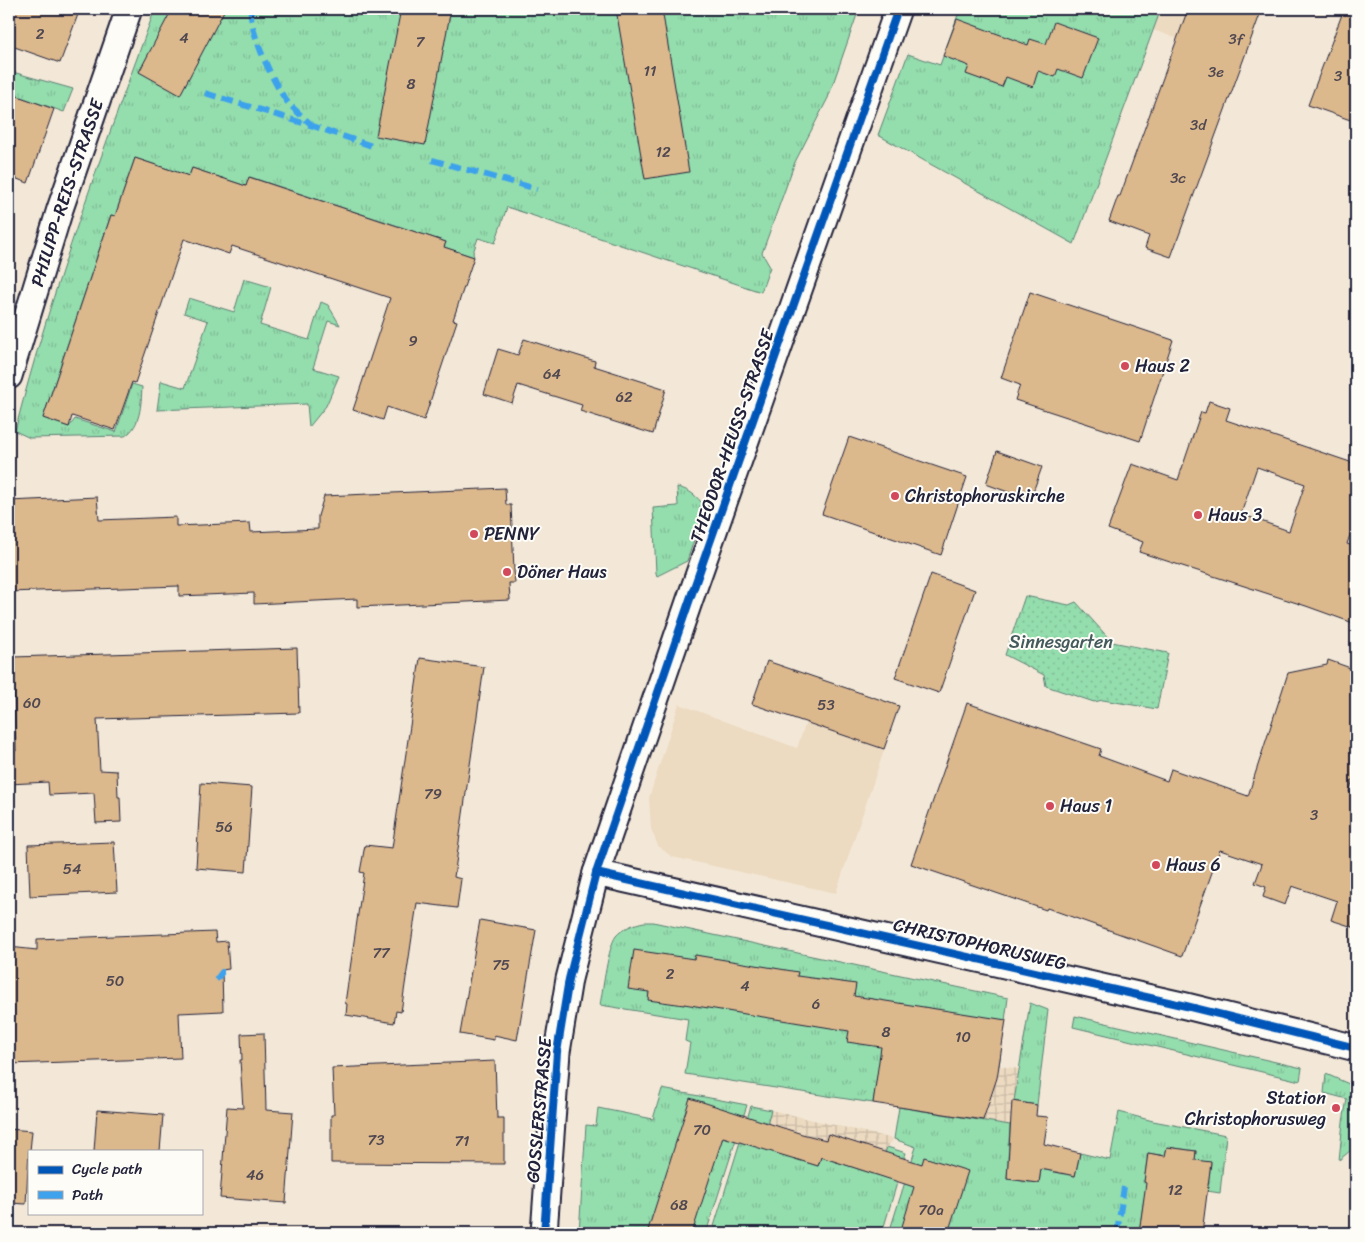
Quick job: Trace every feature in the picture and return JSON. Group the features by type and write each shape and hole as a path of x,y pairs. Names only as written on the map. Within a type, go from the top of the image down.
{"street":[{"name":"PHILIPP-REIS-STRASSE","path":"9,376 60,209 129,9"},
{"name":"THEODOR-HEUSS-STRASSE","path":"596,874 690,599 898,9"},
{"name":"CHRISTOPHORUSWEG","path":"596,874 1176,1003 1356,1048"},
{"name":"GOSSLERSTRASSE","path":"544,1233 557,1052 569,979 596,874"}],"shaded area":[{"path":"1161,9 1262,9 1243,62 1153,30"},
{"path":"767,661 899,706 836,893 672,857 658,846 651,829 649,798 679,704 797,748 806,722 752,704"},
{"path":"881,1047 1019,1069 1010,1125 873,1103"},
{"path":"771,1110 894,1139 887,1147 878,1175 821,1157 818,1166 759,1147"}],"green space":[{"path":"155,9 859,9 828,98 795,162 762,253 770,267 761,292 507,207 495,243 478,238 473,253 474,257 444,247 446,242 250,177 246,186 192,168 189,176 135,158 115,216 111,215 43,418 69,427 75,419 116,432 132,384 142,387 137,421 125,436 30,438 15,431 45,324 80,218"},
{"path":"960,9 1161,9 1074,244 878,135 908,54 940,65"},
{"path":"9,71 73,89 64,112 12,94 9,101"},
{"path":"244,279 271,287 260,325 309,340 321,302 328,305 340,325 328,321 313,368 339,376 326,406 309,427 307,404 157,410 161,381 185,388 208,321 184,313 189,298 234,312"},
{"path":"677,487 693,494 705,507 687,561 657,576 653,508 678,506"},
{"name":"Sinnesgarten","path":"1025,596 1069,605 1076,602 1112,642 1168,653 1157,709 1103,700 1094,702 1046,686 1044,675 1005,655"},
{"path":"644,922 653,922 1008,998 999,1066 882,1047 873,1103 685,1074 690,1043 685,1041 688,1019 600,1005 608,958 613,941 622,931"},
{"path":"1030,1003 1048,1010 1037,1105 1014,1101"},
{"path":"1075,1016 1302,1068 1300,1081 1073,1027"},
{"path":"1326,1074 1356,1087 1356,1146 1339,1160 1347,1099 1324,1093"},
{"path":"662,1089 747,1105 706,1233 579,1233 586,1125 596,1126 598,1108 653,1119"},
{"path":"751,1106 771,1110 760,1147 818,1166 821,1157 878,1175 887,1147 906,1153 882,1233 712,1233"},
{"path":"899,1107 1010,1125 1007,1179 1039,1183 1041,1169 1075,1176 1080,1153 1110,1160 1119,1112 1153,1121 1226,1135 1220,1193 1207,1191 1211,1163 1195,1160 1196,1151 1167,1147 1165,1156 1148,1153 1144,1182 1161,1185 1144,1198 1139,1233 889,1233 916,1147 894,1139"}],"building":[{"path":"9,9 80,9 60,63 9,45"},
{"path":"172,9 225,9 180,95 139,72"},
{"path":"401,9 451,9 425,145 376,136"},
{"path":"616,9 662,9 689,172 645,179"},
{"path":"1188,9 1262,9 1171,257 1145,248 1149,236 1109,221 1118,196 1120,196"},
{"path":"1344,9 1356,9 1356,122 1308,105"},
{"path":"957,19 1028,45 1030,39 1046,44 1054,22 1098,38 1083,78 1058,69 1055,77 1038,71 1033,87 1006,77 1002,87 966,74 969,66 943,56"},
{"path":"9,93 54,109 28,183 9,176"},
{"path":"135,158 189,176 192,168 246,186 249,177 446,242 444,247 474,257 453,320 457,321 424,420 387,407 383,420 353,410 390,298 232,246 229,254 184,239 135,383 132,382 115,430 72,416 69,427 43,418 111,215 115,216"},
{"name":"Haus 2","path":"1030,292 1173,340 1140,441 1015,400 1020,385 1001,378"},
{"path":"524,339 595,361 594,366 666,389 653,434 580,411 582,405 518,385 512,403 484,394 498,349 518,355"},
{"name":"Haus 3","path":"1209,401 1230,408 1226,420 1356,464 1356,517 1347,544 1356,547 1356,624 1139,552 1143,542 1108,529 1132,464 1178,480 1201,412 1205,413","holes":["1257,467 1305,484 1289,531 1241,514"]},
{"name":"Christophoruskirche","path":"849,437 967,477 941,555 822,514"},
{"path":"997,451 1042,467 1030,500 986,484"},
{"path":"505,488 506,505 511,505 515,583 509,583 510,600 357,607 357,599 254,604 254,593 179,596 179,586 9,592 9,501 97,497 99,520 176,517 176,526 250,523 251,532 318,529 318,516 324,496"},
{"path":"931,574 975,590 939,693 895,678"},
{"path":"297,648 299,713 97,719 100,770 117,771 121,822 96,823 94,793 49,795 48,782 9,784 9,751 16,751 13,657"},
{"path":"420,658 484,667 454,877 461,879 457,908 417,903 401,1012 396,1011 394,1023 346,1015 347,1004 345,1003 364,873 360,872 365,845 392,848"},
{"path":"1328,660 1356,670 1356,771 1349,792 1356,794 1356,928 1331,920 1337,901 1292,886 1285,905 1263,897 1266,887 1255,883 1262,864 1220,850 1182,956 1047,908 1046,910 911,864 967,703 1101,749 1099,756 1167,781 1171,769 1248,796 1288,673 1327,665"},
{"path":"767,661 899,706 884,749 752,704"},
{"path":"201,783 252,787 246,872 196,868"},
{"path":"114,842 117,892 30,896 28,845"},
{"path":"480,920 536,930 517,1040 494,1035 494,1040 460,1034"},
{"path":"215,932 216,942 227,941 229,969 222,970 223,1011 179,1013 181,1058 9,1064 9,947 37,950 37,939"},
{"path":"634,950 694,959 695,955 798,972 797,976 856,984 854,996 1006,1020 997,1078 983,1120 873,1103 881,1047 847,1042 849,1031 684,1004 648,1000 649,992 628,989"},
{"path":"264,1033 266,1110 293,1112 286,1203 220,1198 227,1107 243,1108 240,1060 242,1060 241,1034"},
{"path":"495,1061 497,1118 504,1118 504,1164 331,1163 331,1115 334,1115 332,1068"},
{"path":"690,1098 802,1134 826,1140 828,1134 922,1164 924,1157 968,1171 948,1233 900,1233 914,1187 821,1157 818,1166 723,1137 692,1233 647,1233"},
{"path":"1012,1101 1037,1105 1036,1116 1048,1117 1044,1144 1080,1153 1075,1176 1041,1169 1039,1183 1007,1179"},
{"path":"97,1110 163,1115 160,1150 94,1150"},
{"path":"9,1129 32,1131 30,1150 28,1150 26,1204 9,1203"},
{"path":"1167,1147 1196,1151 1195,1160 1211,1162 1202,1233 1139,1233 1148,1153 1165,1156"}],"marked path":[{"path":"251,9 251,18 258,44 270,72 289,104 312,125"},
{"path":"205,93 375,147"},
{"path":"432,160 537,189"},
{"path":"216,980 224,970"},
{"path":"1117,1233 1124,1187"}],"cycle path":[{"path":"544,1233 557,1052 569,979 596,873 690,599 898,9"},
{"path":"596,873 1186,1006 1356,1048"}],"place":[{"name":"Haus 2","path":"1125,366"},
{"name":"Christophoruskirche","path":"895,496"},
{"name":"Haus 3","path":"1198,515"},
{"name":"PENNY","path":"474,534"},
{"name":"Döner Haus","path":"507,572"},
{"name":"Haus 1","path":"1050,806"},
{"name":"Haus 6","path":"1156,865"},
{"name":"Station Christophorusweg","path":"1336,1108"}]}
